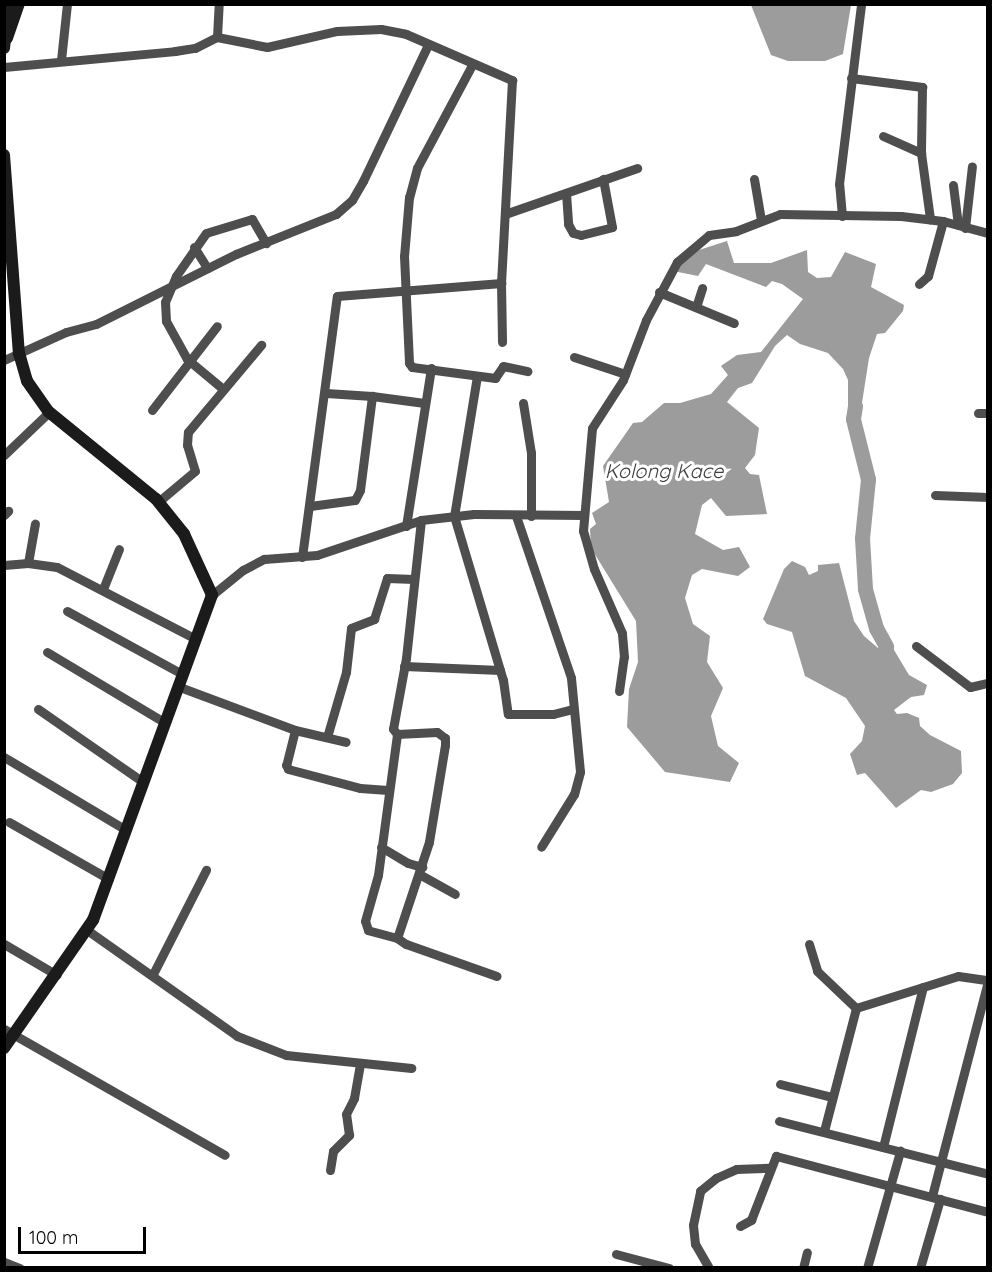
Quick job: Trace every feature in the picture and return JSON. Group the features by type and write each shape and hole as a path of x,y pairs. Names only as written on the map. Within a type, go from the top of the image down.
{"street":[{"path":"6,43 9,4"},
{"path":"6,43 19,4"},
{"path":"61,60 67,4"},
{"path":"217,37 219,4"},
{"path":"842,216 839,184 861,4"},
{"path":"4,67 175,51 195,48 217,37 267,47 337,31 381,29 406,34 513,82 501,283 502,342"},
{"path":"4,360 96,324 207,268 336,214 352,200 428,45"},
{"path":"472,65 417,168 405,226 405,290 409,363 412,368 431,368 495,378 503,366 527,371"},
{"path":"851,78 922,87 921,153 930,219"},
{"path":"883,136 921,153"},
{"path":"4,155 19,353 27,381 49,412 130,474 158,502 184,534 212,595"},
{"path":"962,226 972,166"},
{"path":"505,214 637,168"},
{"path":"566,192 568,224 573,233 581,235 612,227 603,179"},
{"path":"754,179 761,220"},
{"path":"953,185 962,226"},
{"path":"619,691 624,657 622,633 584,538 584,514 590,482 592,428 626,374 659,292 693,245 780,214 930,219 987,233"},
{"path":"223,389 190,362 166,321 165,302 194,247 206,233 248,219 255,220 266,243"},
{"path":"919,284 928,276 942,221"},
{"path":"194,247 207,268"},
{"path":"302,557 326,393 337,296 501,283"},
{"path":"696,307 702,288"},
{"path":"659,292 734,323"},
{"path":"152,410 217,326"},
{"path":"158,502 195,471 187,445 188,432 261,345"},
{"path":"574,357 626,374"},
{"path":"406,526 431,368"},
{"path":"477,376 454,516 500,670 508,714 553,714 573,710"},
{"path":"326,393 425,403"},
{"path":"310,506 348,502 358,496 372,396"},
{"path":"523,403 531,453 531,516"},
{"path":"4,455 49,412"},
{"path":"935,495 987,497"},
{"path":"4,1048 9,1031 57,975 87,930 109,879 177,686 212,595 243,570 264,560 302,557 422,520 454,516 584,514"},
{"path":"516,516 568,669 573,710 578,784 541,847"},
{"path":"422,520 404,666 392,725 397,734 381,847 365,927 497,976"},
{"path":"28,563 35,524"},
{"path":"103,589 119,549"},
{"path":"4,565 28,563 57,567 196,639"},
{"path":"327,737 346,672 351,628 374,619 387,578 414,579"},
{"path":"68,611 182,674"},
{"path":"916,646 970,687 987,683"},
{"path":"47,652 164,722"},
{"path":"404,666 500,670"},
{"path":"177,686 295,730 346,742"},
{"path":"38,709 143,782"},
{"path":"295,730 286,765 294,773 360,788 388,789"},
{"path":"397,734 437,732 445,738 439,791 420,870 397,938"},
{"path":"4,757 126,830"},
{"path":"9,822 109,879"},
{"path":"381,847 455,894"},
{"path":"153,975 206,870"},
{"path":"87,930 237,1036 286,1055 360,1065 411,1068"},
{"path":"4,944 57,975"},
{"path":"809,944 817,971 856,1008"},
{"path":"856,1008 958,976 987,981 941,1161 936,1198 920,1268"},
{"path":"883,1147 923,987"},
{"path":"824,1131 856,1008"},
{"path":"9,1031 225,1155"},
{"path":"330,1170 333,1150 349,1135 346,1114 354,1098 360,1065"},
{"path":"780,1084 832,1097"},
{"path":"779,1121 987,1174"},
{"path":"867,1268 900,1151"},
{"path":"740,1226 751,1220 774,1159 782,1156 987,1212"},
{"path":"709,1268 695,1244 693,1225 700,1191 716,1178 736,1169 770,1168"},
{"path":"803,1268 807,1252"},
{"path":"616,1254 669,1268"},
{"path":"4,1262 20,1268"}],"water":[{"path":"751,5 851,5 843,54 825,61 788,61 771,55"},
{"name":"Kolong Kace","path":"727,241 734,263 771,263 807,250 808,272 817,278 831,277 845,252 876,264 871,287 904,305 903,311 885,333 877,334 869,358 859,422 848,427 848,380 843,369 828,353 800,344 787,335 775,346 752,383 738,388 727,402 759,428 755,455 745,468 750,474 759,475 767,514 726,516 711,498 702,505 695,534 723,550 739,547 750,567 738,576 702,569 692,575 685,598 693,624 710,636 707,662 723,688 711,716 718,746 739,763 730,782 665,772 627,727 629,689 638,662 636,621 591,548 590,529 596,524 592,513 609,502 603,466 633,423 642,422 664,403 680,403 711,394 728,375 721,366 737,355 761,352 803,299 782,284 772,281 766,287 706,264 698,276 678,272 675,268 699,250"},
{"path":"792,561 805,567 809,575 818,571 818,565 839,563 854,621 864,636 878,648 881,644 872,633 879,625 909,675 927,685 924,695 911,697 894,710 897,714 907,713 919,718 920,726 930,735 961,751 962,773 953,784 931,792 921,790 896,808 865,773 857,775 850,754 862,741 865,726 846,698 805,676 792,632 767,624 763,619 784,569"}],"waterway":[{"path":"855,406 853,419 868,479 862,538 865,589 876,628 886,646"}]}
